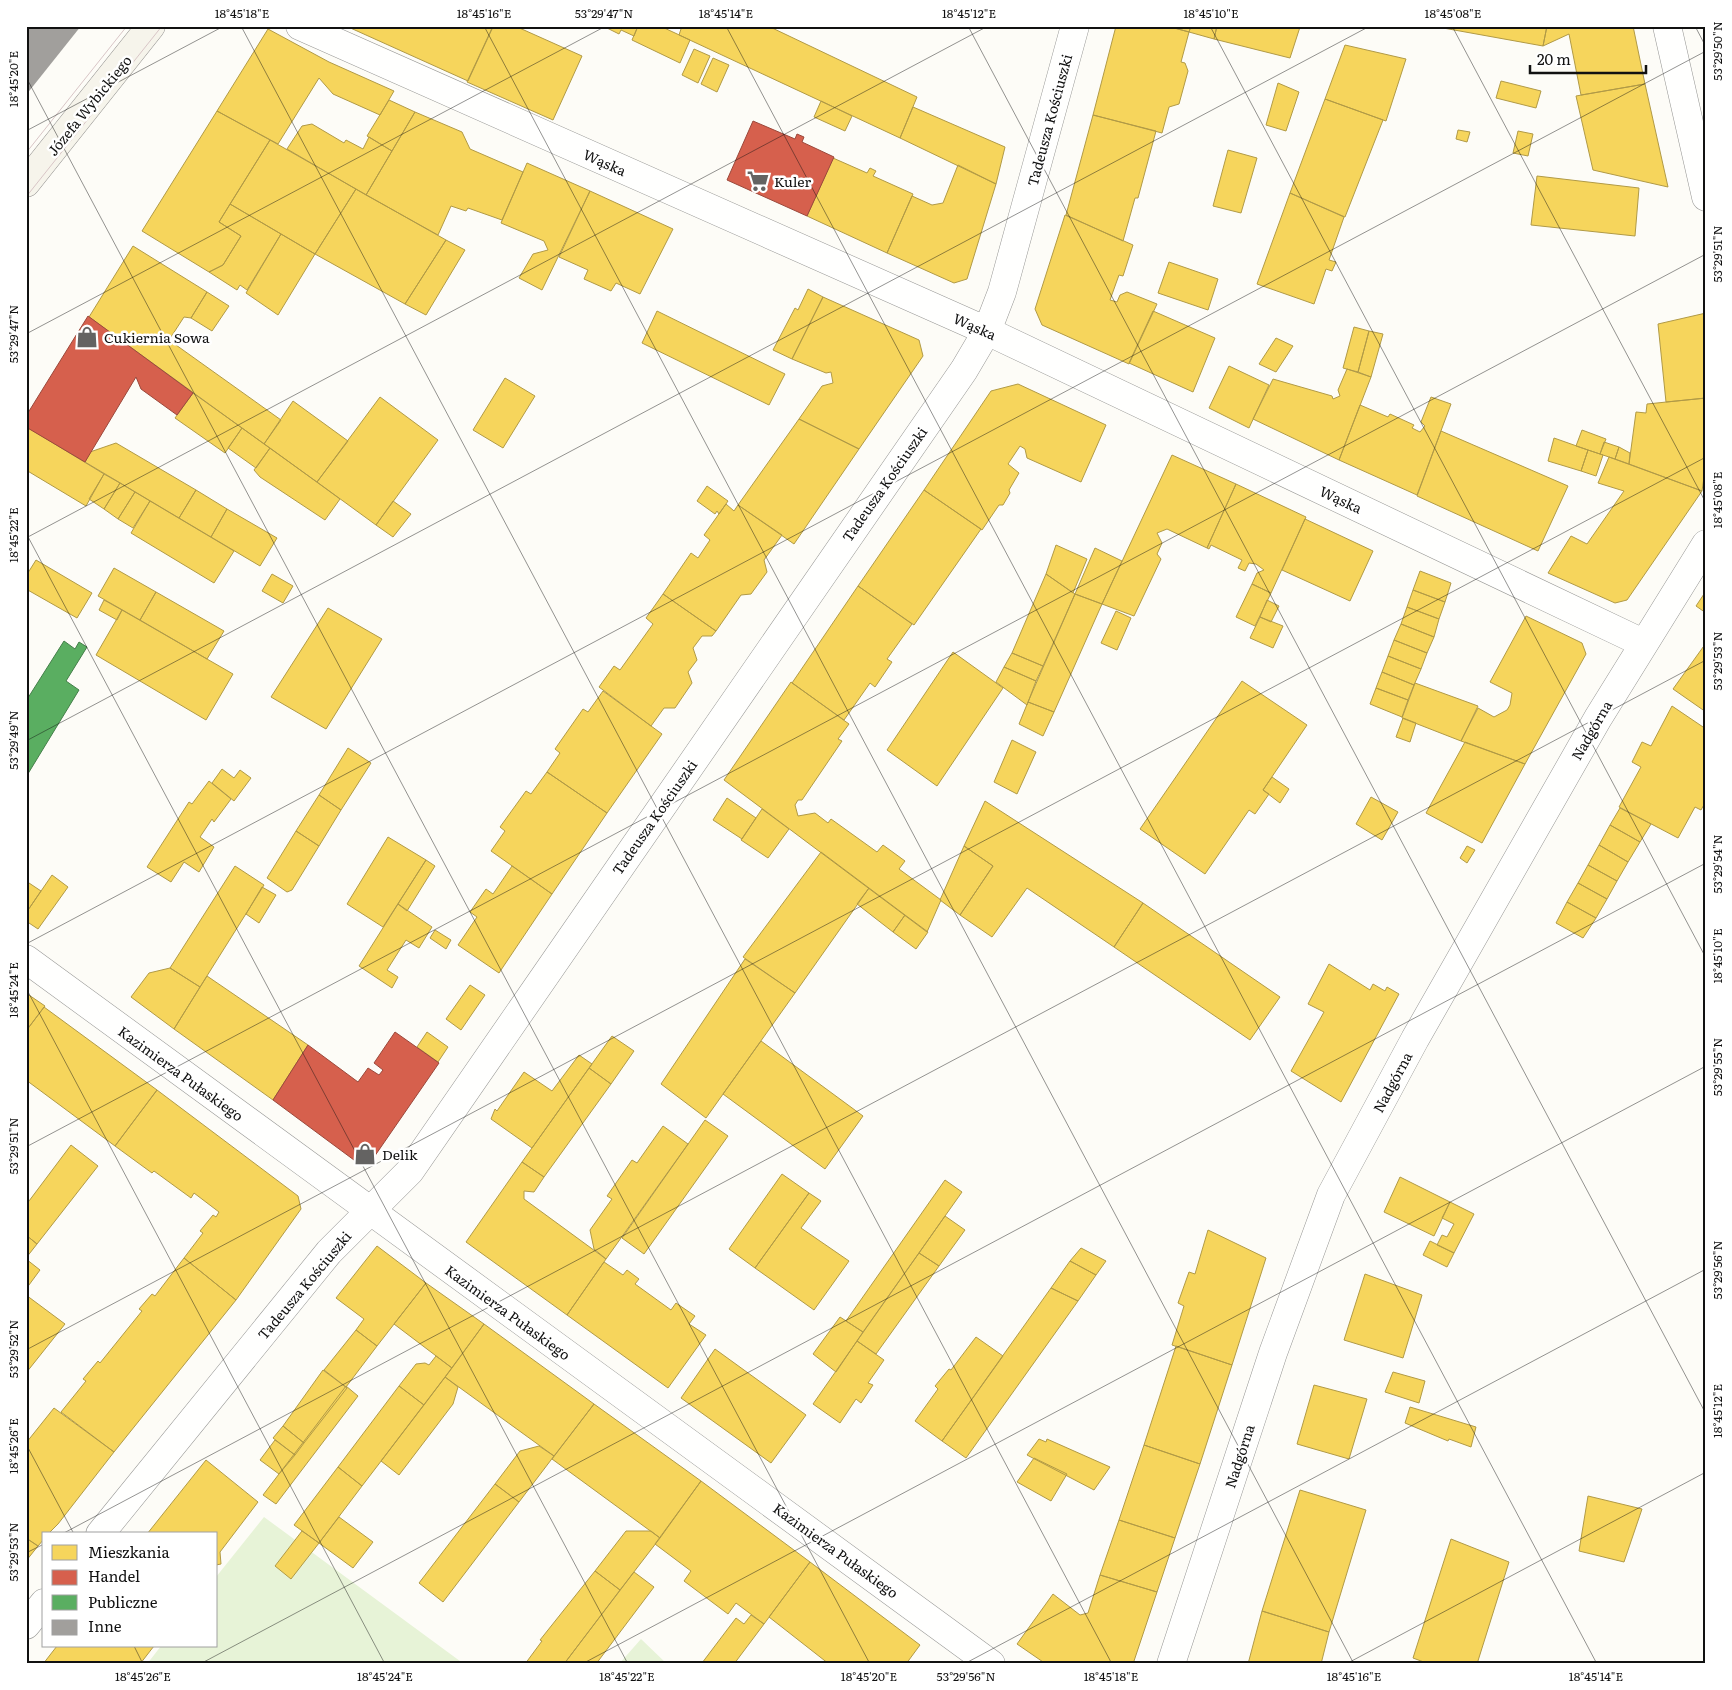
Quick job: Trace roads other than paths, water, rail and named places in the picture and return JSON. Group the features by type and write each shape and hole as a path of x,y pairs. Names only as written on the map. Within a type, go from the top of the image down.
{"street":[{"name":"Józefa Wybickiego","path":"26,183 151,26"},
{"name":"Wąska","path":"300,26 987,331 1643,643"},
{"name":"Tadeusza Kościuszki","path":"102,1532 329,1252 410,1171 964,370 987,331 1002,292 1075,26"},
{"path":"1667,26 1706,197"},
{"name":"Nadgórna","path":"1171,1664 1273,1353 1332,1195 1415,1038 1643,643 1706,544"},
{"name":"Kazimierza Pułaskiego","path":"26,959 991,1664"},
{"path":"26,1625 42,1605"}],"tram line":[{"path":"26,153 127,26"},
{"path":"26,197 162,26"}],"place":[{"name":"Kuler","path":"758,181"},
{"name":"Cukiernia Sowa","path":"87,337"},
{"name":"Delik","path":"365,1154"}]}
